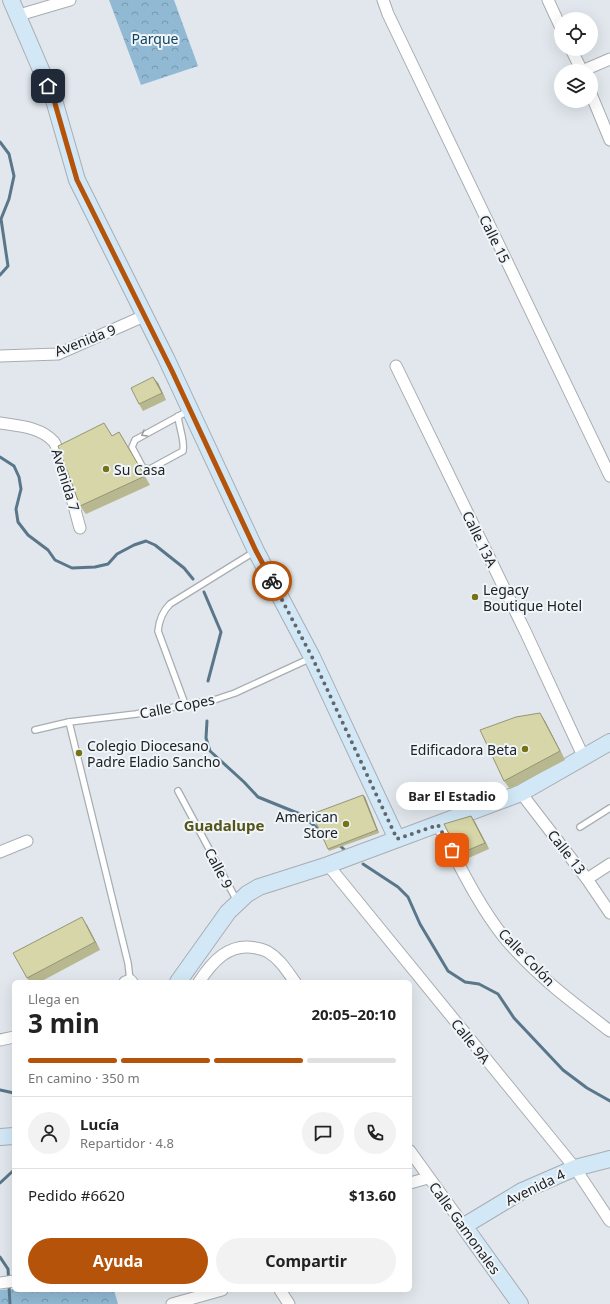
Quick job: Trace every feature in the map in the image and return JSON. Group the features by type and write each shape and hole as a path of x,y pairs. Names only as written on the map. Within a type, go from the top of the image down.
{"street":[{"path":"12,0 54,100 77,180 144,316 184,413 312,657 397,839"},
{"path":"19,15 70,0"},
{"name":"Calle 15","path":"383,0 388,14 431,106 610,476"},
{"path":"548,0 554,13"},
{"path":"598,64 610,59"},
{"path":"597,108 610,140"},
{"name":"Avenida 9","path":"0,356 58,354 144,316"},
{"name":"Calle 13A","path":"396,366 526,633 584,758"},
{"name":"Avenida 7","path":"0,423 26,426 41,432 55,443 80,528"},
{"path":"179,980 228,912 258,887 328,865 521,793 610,742"},
{"name":"Calle 13","path":"521,793 587,879 610,913"},
{"name":"Calle Colón","path":"438,825 472,888 503,935 529,964 571,1001 610,1032"},
{"path":"0,852 27,841"},
{"path":"587,879 610,864"},
{"name":"Calle 9A","path":"328,865 575,1168 610,1221"},
{"path":"200,980 211,964 228,950 249,946 267,951 283,964 294,980"},
{"path":"0,1040 12,1037"},
{"path":"0,1137 12,1136"},
{"name":"Calle Gamonales","path":"412,1154 520,1304"},
{"name":"Avenida 4","path":"464,1226 522,1191 575,1168 610,1159"},
{"path":"412,1182 428,1178"},
{"path":"0,1283 12,1281"},
{"path":"172,1304 215,1292"},
{"path":"281,1292 289,1304"}],"lane":[{"path":"184,413 179,428 184,445 183,451 150,469 143,468 132,447 135,440 184,413"},
{"path":"185,704 158,631 159,621 164,610 170,604 256,551"},
{"name":"Calle Copes","path":"35,730 69,722 136,714 214,700 235,693 312,657"},
{"path":"69,722 128,963 129,980"},
{"name":"Calle 9","path":"178,791 238,903"},
{"path":"580,827 610,808"}],"green space":[{"name":"Parque","path":"109,0 174,0 198,66 141,85"},
{"path":"12,1289 12,1292 115,1292 118,1304 0,1304 0,1290"}],"building":[{"path":"153,377 162,393 139,404 131,388"},
{"name":"Su Casa","path":"104,423 112,436 119,432 145,476 80,506 58,446"},
{"name":"Edificadora Beta","path":"540,713 560,751 504,781 480,730 516,717"},
{"name":"American Store","path":"363,795 377,830 328,849 312,814"},
{"path":"471,816 485,843 459,854 444,824"},
{"path":"82,917 95,942 27,978 13,953"}],"waterway":[{"path":"0,142 9,154 14,176 9,199 1,219 8,266 0,275"},
{"path":"0,457 14,466 19,477 21,489 16,509 18,522 28,535 48,550 55,560 72,568 95,567 108,564 117,554 134,545 146,541 155,545 184,568 193,579"},
{"path":"204,592 221,632 208,681"},
{"path":"207,721 206,738 210,751 258,797 300,814 322,832"},
{"path":"338,844 347,852"},
{"path":"363,864 398,887 408,897 420,924 448,971 465,982 479,984 498,994 514,1018 563,1070 587,1088 610,1101"},
{"path":"0,1090 12,1093"},
{"path":"0,1183 12,1172"},
{"path":"0,1257 8,1269 10,1304"}],"way so far":[{"path":"272,581 312,657 397,839 438,825 452,850"}],"place":[{"name":"Su Casa","path":"106,469"},
{"name":"Legacy Boutique Hotel","path":"475,597"},
{"name":"Edificadora Beta","path":"525,749"},
{"name":"Colegio Diocesano Padre Eladio Sancho","path":"79,753"},
{"name":"American Store","path":"346,824"},
{"name":"Bar El Estadio","path":"452,850"}],"district":[{"name":"Guadalupe","path":"224,825"}],"route":[{"path":"48,86 54,100 68,154 77,180 166,358 256,551 272,581"}]}
